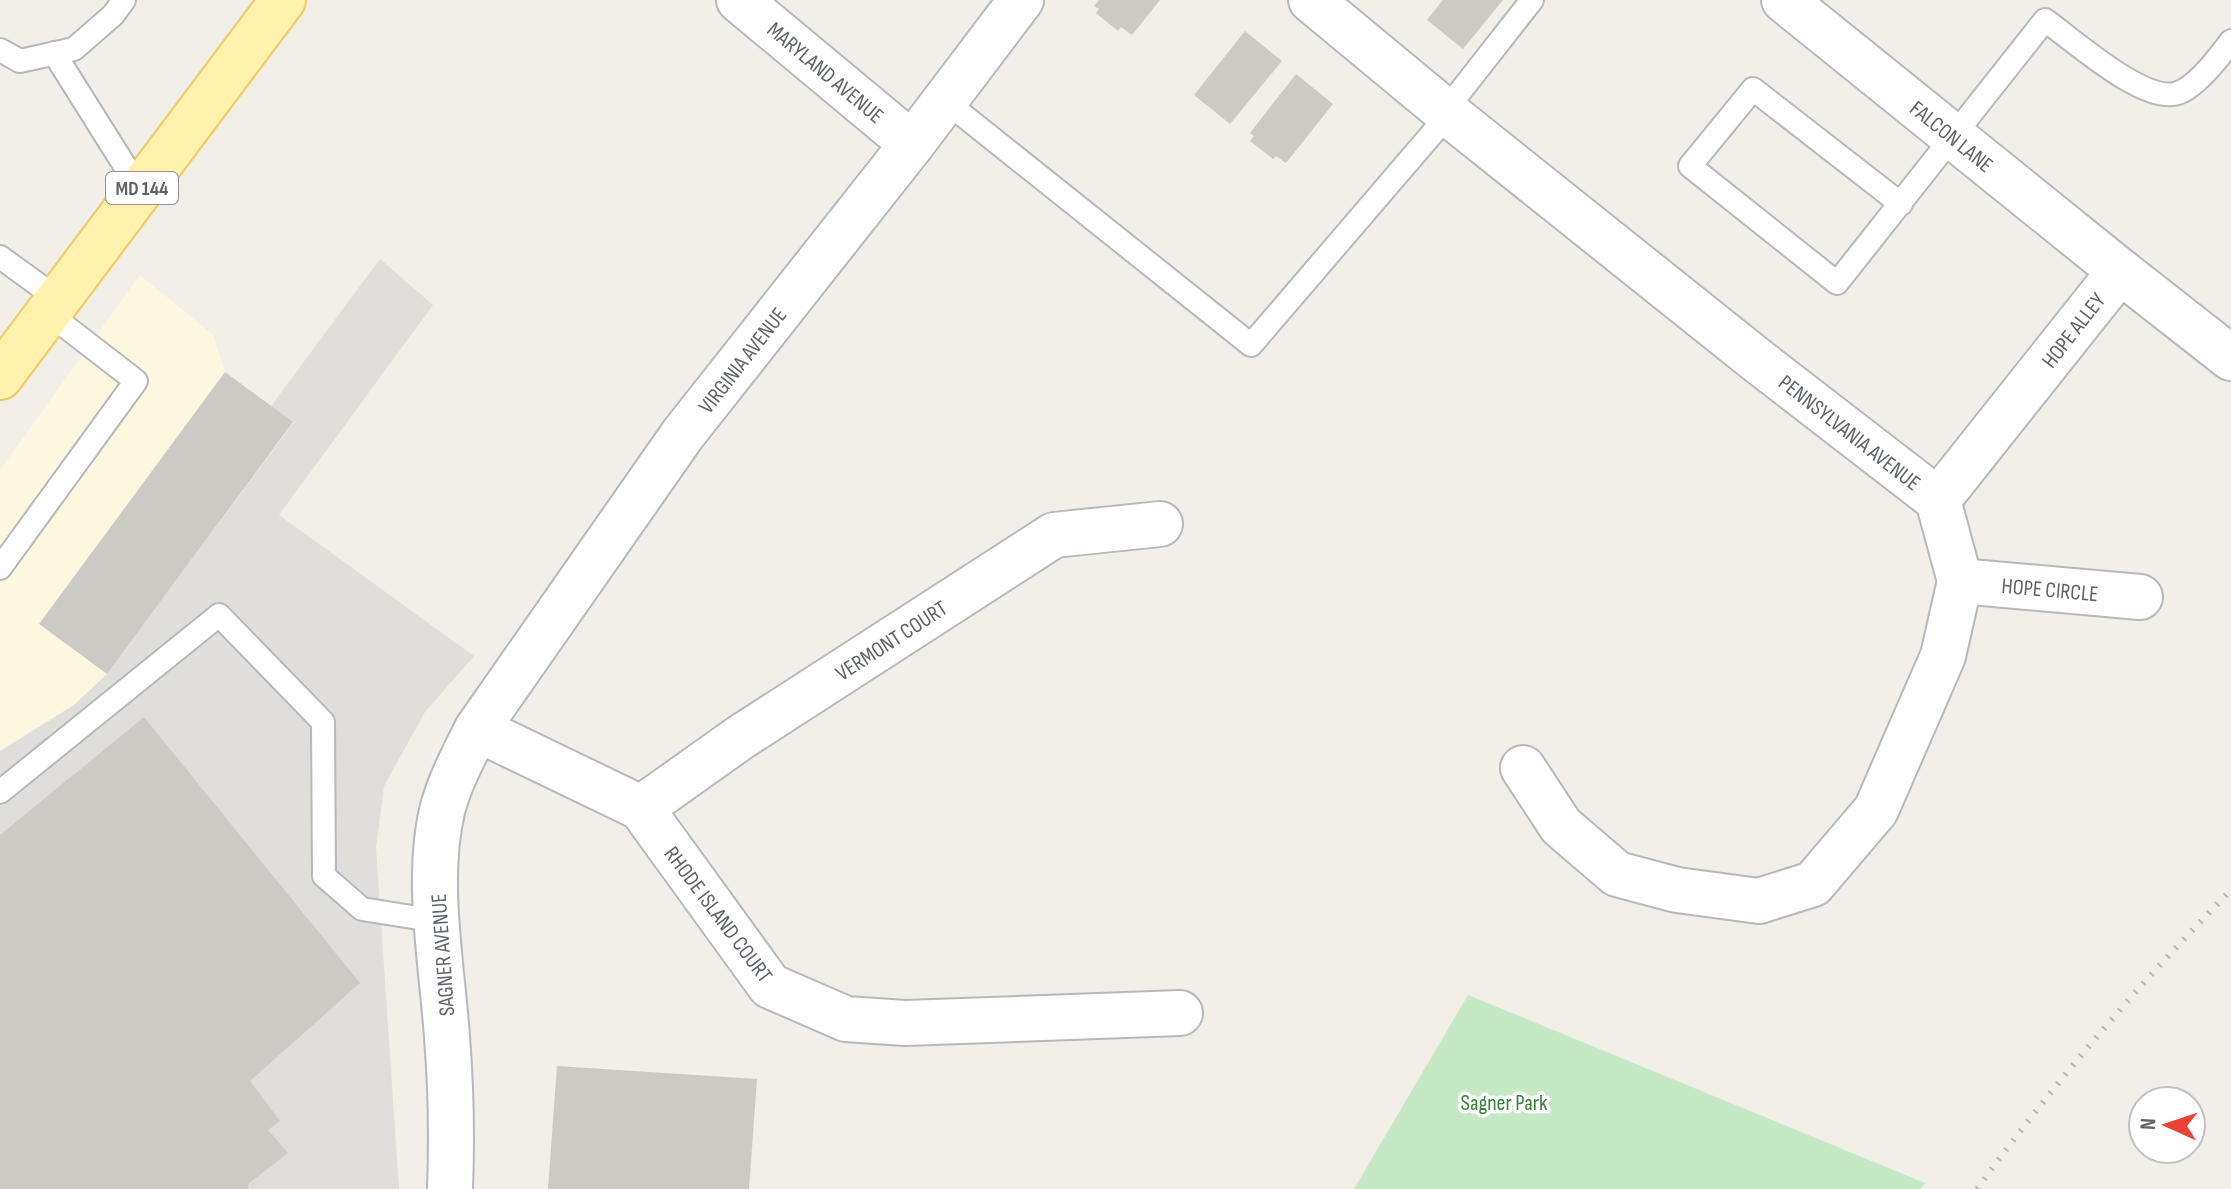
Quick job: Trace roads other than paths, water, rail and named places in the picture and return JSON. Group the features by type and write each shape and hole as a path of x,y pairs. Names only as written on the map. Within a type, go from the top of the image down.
{"main road":[{"name":"MD 144","path":"0,377 283,0"}],"street":[{"name":"MARYLAND AVENUE","path":"739,0 912,144"},
{"name":"VIRGINIA AVENUE","path":"477,729 683,434 912,144 1021,0"},
{"name":"PENNSYLVANIA AVENUE","path":"1311,0 1758,361 1938,500 1960,581 1943,656 1876,810 1813,884 1759,901 1677,890 1617,874 1561,826 1523,768"},
{"name":"FALCON LANE","path":"1784,0 2120,271"},
{"name":"HOPE ALLEY","path":"1938,500 2120,271 2231,358"},
{"name":"VERMONT COURT","path":"641,808 741,737 1054,535 1160,524"},
{"name":"HOPE CIRCLE","path":"1960,581 2140,597"},
{"name":"RHODE ISLAND COURT","path":"477,729 641,808 770,986 846,1019 905,1023 1180,1013"},
{"name":"SAGNER AVENUE","path":"450,1189 452,1133 437,921 437,857 443,809 458,765 477,729"}],"lane":[{"path":"0,50 20,61 74,49 113,15 124,0"},
{"path":"944,100 1251,345 1447,112 1532,0"},
{"path":"1901,204 1753,89 1690,166 1837,283 1901,204 1954,137 2045,20 2135,85 2157,94 2177,94 2193,83 2231,41"},
{"path":"54,53 140,190"},
{"path":"0,257 136,381 0,568"},
{"path":"0,792 219,615 323,722 324,876 362,909 437,921"}],"railway":[{"path":"1977,1189 2098,1035 2231,890"}],"park label":[{"name":"Sagner Park","path":"1504,1102"}]}
